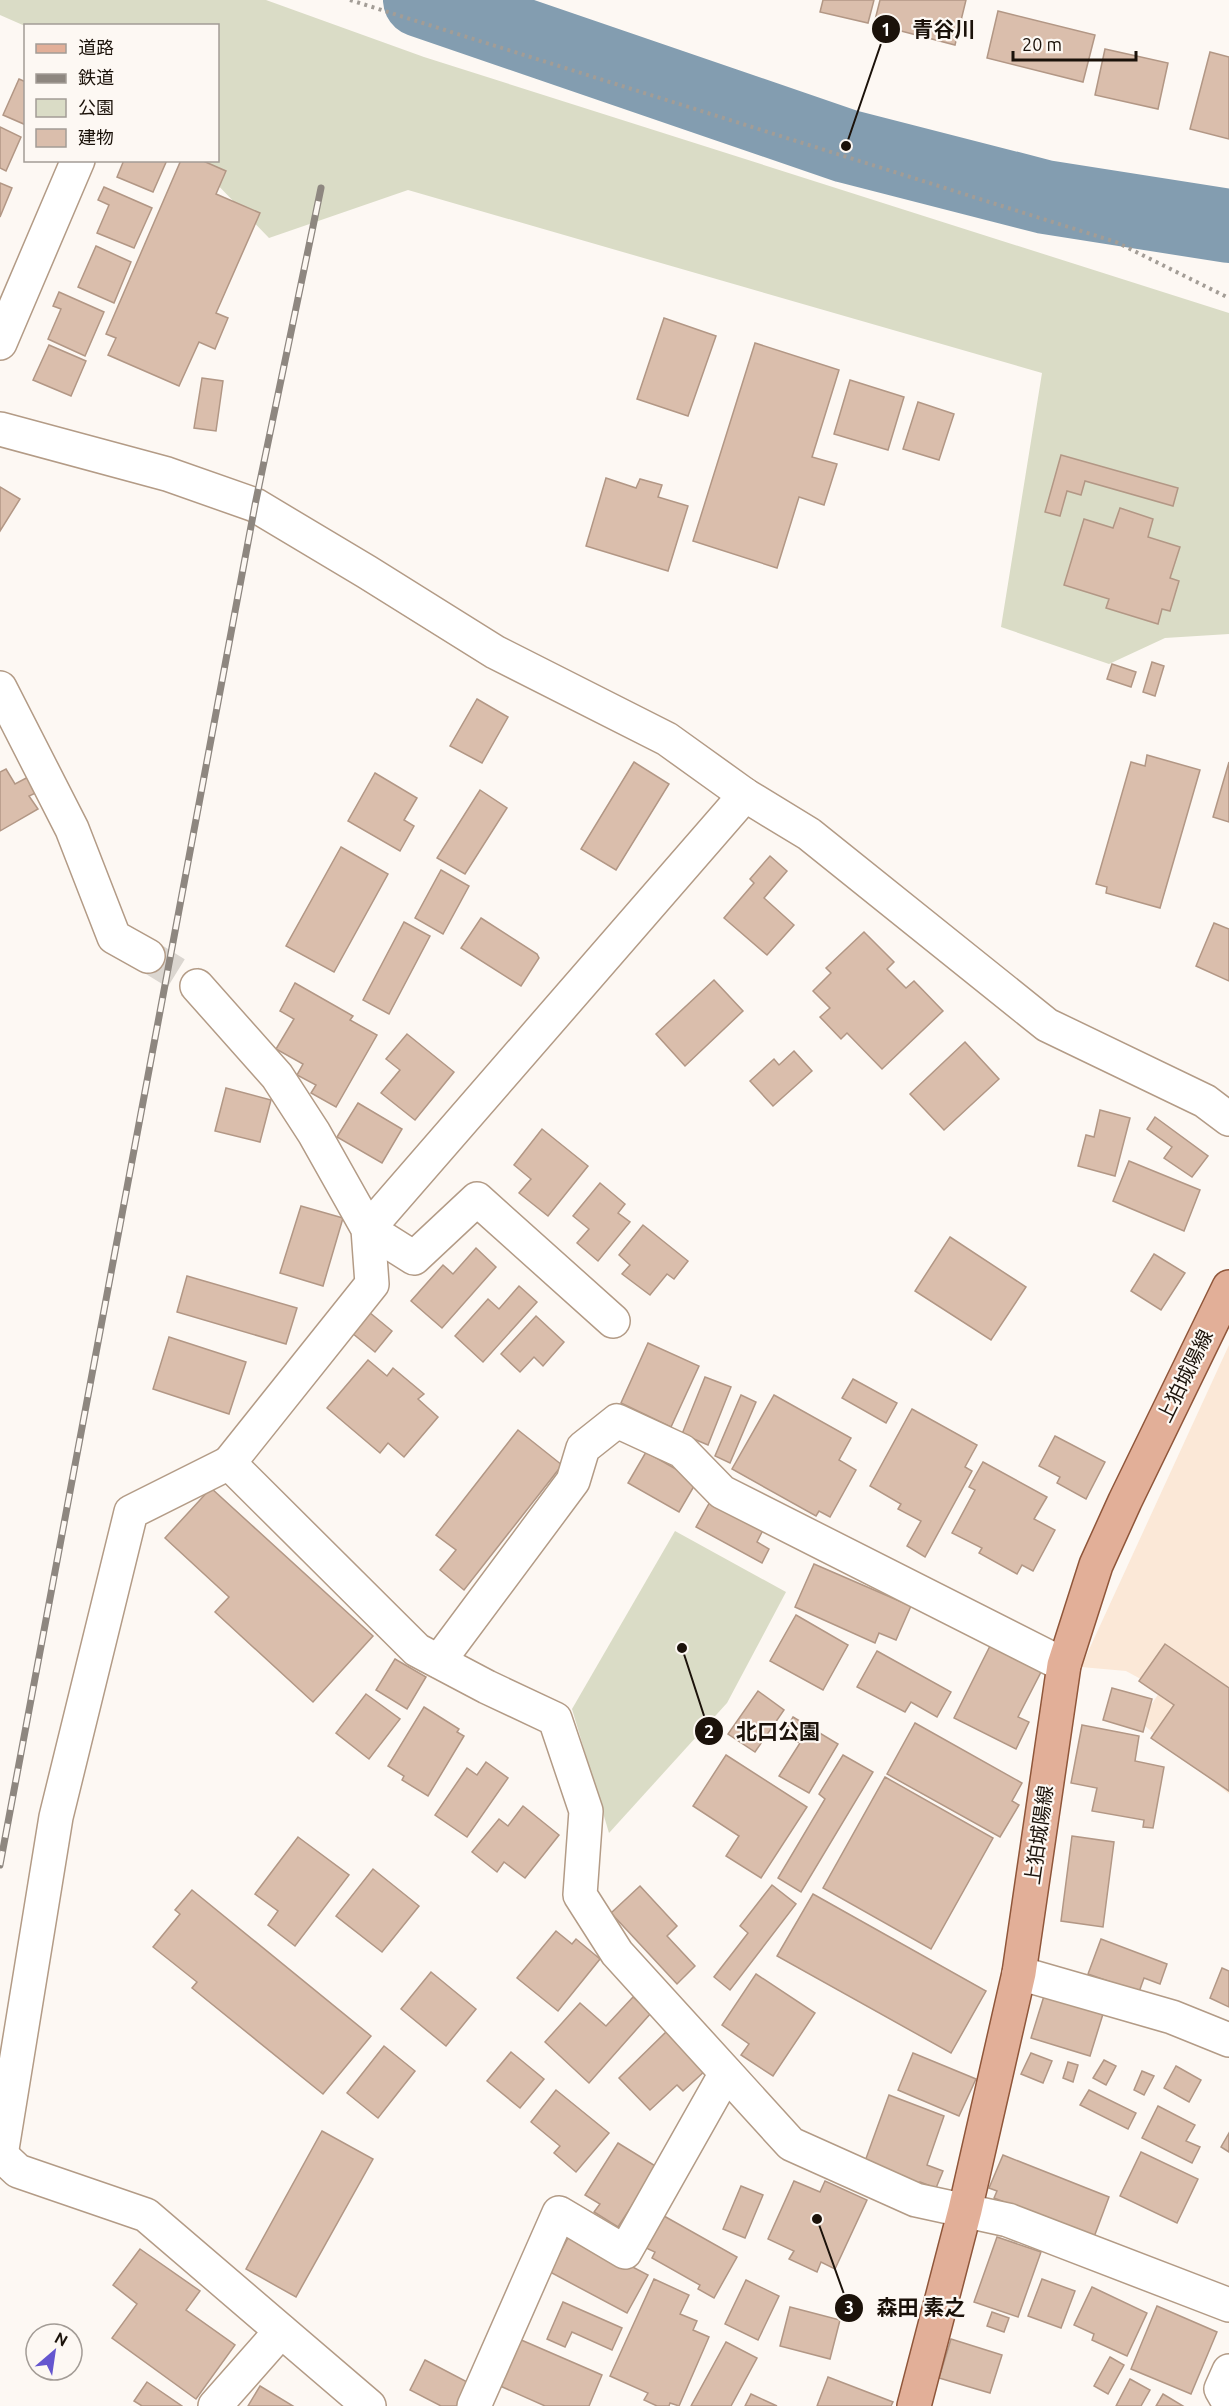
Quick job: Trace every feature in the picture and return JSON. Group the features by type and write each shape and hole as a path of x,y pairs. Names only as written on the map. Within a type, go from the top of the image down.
{"main road":[{"name":"上狛城陽線","path":"914,2406 965,2210 1019,1973 1064,1665 1096,1565 1229,1287"}],"street":[{"path":"0,343 77,162"},
{"path":"0,429 167,474 255,505 495,652 667,739 745,795 809,834 1047,1025 1205,1101 1229,1119"},
{"path":"0,688 72,829 114,937 148,956"},
{"path":"368,1229 745,795"},
{"path":"197,986 277,1076 314,1133 368,1229 372,1284 229,1463 131,1512 56,1817 0,2155 18,2171 146,2215 369,2406"},
{"path":"368,1229 414,1258 477,1199 613,1322"},
{"path":"440,1661 573,1481 583,1448 617,1421 682,1451 722,1492 1064,1665"},
{"path":"229,1463 417,1650 555,1719 586,1811 580,1895 617,1953 791,2144 916,2200 1008,2220 1229,2305"},
{"path":"1019,1973 1172,2017 1229,2040"},
{"path":"474,2406 559,2214 625,2252 726,2073"},
{"path":"215,2406 281,2331"},
{"path":"1229,2371 1221,2390 1229,2403"}],"path":[{"path":"350,0 1116,242 1229,298"}],"shaded area":[{"path":"1229,1345 1229,1794 1140,1722 1161,1690 1126,1671 1081,1667"}],"green space":[{"path":"0,0 266,0 424,57 1229,313 1229,634 1165,638 1109,664 1001,627 1042,373 408,190 269,238 208,175 204,162 219,162 219,24 24,26 0,15"},
{"path":"675,1531 786,1592 727,1703 609,1833 572,1709"}],"building":[{"path":"823,0 874,0 868,23 820,12"},
{"path":"880,0 966,0 955,45 874,24"},
{"path":"998,11 1095,35 1083,82 987,58"},
{"path":"1105,49 1168,63 1158,109 1095,95"},
{"path":"1210,52 1229,57 1229,139 1190,129"},
{"path":"19,79 24,81 24,124 3,115"},
{"path":"0,127 21,137 6,171 0,168"},
{"path":"123,162 166,162 153,192 117,177"},
{"path":"180,162 206,162 226,171 216,194 260,213 216,313 228,318 215,349 199,342 179,386 108,355 116,338 106,334"},
{"path":"0,183 12,188 0,217"},
{"path":"104,187 152,208 134,248 97,233 109,205 98,200"},
{"path":"96,246 131,262 114,303 78,287"},
{"path":"59,292 104,312 85,356 48,339 61,309 53,306"},
{"path":"664,318 716,336 688,416 637,399"},
{"path":"755,343 839,370 812,457 837,464 824,505 799,497 777,568 693,541"},
{"path":"49,345 86,361 71,396 33,380"},
{"path":"202,378 223,381 216,431 194,428"},
{"path":"850,380 904,397 888,450 834,434"},
{"path":"918,402 954,414 939,460 903,449"},
{"path":"1061,455 1178,488 1173,506 1085,481 1081,495 1067,491 1060,516 1045,512"},
{"path":"606,478 636,488 640,479 662,485 658,497 688,506 668,571 586,546"},
{"path":"0,487 20,499 0,531"},
{"path":"1120,508 1153,519 1148,537 1180,547 1170,578 1179,581 1170,611 1162,609 1158,624 1106,608 1109,599 1064,585 1084,519 1113,528"},
{"path":"1152,662 1164,666 1155,696 1143,692"},
{"path":"1112,664 1136,672 1131,687 1107,679"},
{"path":"477,699 508,717 482,763 450,746"},
{"path":"1147,755 1200,770 1160,908 1106,893 1107,887 1096,884 1131,762 1145,766"},
{"path":"634,762 669,784 616,870 581,849"},
{"path":"1229,762 1229,822 1213,817"},
{"path":"6,769 15,784 30,776 40,791 29,796 38,809 0,831 0,772"},
{"path":"375,773 417,798 404,820 414,826 400,851 348,821"},
{"path":"480,790 507,808 465,874 437,858"},
{"path":"341,847 388,874 334,972 286,946"},
{"path":"770,856 787,871 764,898 794,925 767,955 724,918 754,883 750,879"},
{"path":"441,870 469,886 443,934 415,918"},
{"path":"481,918 537,954 539,958 521,986 461,948"},
{"path":"404,922 430,936 389,1014 363,1000"},
{"path":"1214,923 1229,929 1229,981 1196,966"},
{"path":"864,932 894,962 887,969 906,988 914,981 943,1011 882,1069 847,1033 841,1039 820,1017 830,1008 813,991 831,973 826,968"},
{"path":"714,980 743,1011 685,1066 656,1034"},
{"path":"295,983 353,1016 350,1020 377,1035 336,1107 311,1093 316,1085 297,1075 303,1064 276,1049 294,1019 280,1011"},
{"path":"407,1034 454,1072 415,1120 381,1093 400,1070 386,1059"},
{"path":"965,1042 999,1079 944,1130 910,1094"},
{"path":"794,1051 812,1071 773,1106 750,1081 774,1059 779,1065"},
{"path":"226,1088 271,1100 260,1142 215,1131"},
{"path":"358,1103 402,1129 382,1163 337,1137"},
{"path":"1100,1110 1130,1118 1115,1176 1078,1166 1086,1135 1094,1137"},
{"path":"1155,1117 1208,1156 1192,1177 1164,1158 1172,1147 1147,1129"},
{"path":"542,1129 588,1166 548,1216 519,1193 531,1179 514,1165"},
{"path":"1129,1161 1200,1190 1184,1231 1113,1201"},
{"path":"600,1183 625,1204 618,1213 630,1222 598,1261 577,1243 589,1229 573,1216"},
{"path":"301,1206 343,1218 323,1286 280,1273"},
{"path":"643,1225 688,1261 674,1279 667,1274 650,1295 622,1274 630,1265 619,1255"},
{"path":"950,1237 1026,1287 991,1340 915,1291"},
{"path":"476,1248 496,1267 442,1328 411,1301 443,1265 453,1274"},
{"path":"1154,1254 1185,1273 1161,1310 1131,1291"},
{"path":"187,1276 297,1308 286,1344 177,1312"},
{"path":"519,1286 537,1302 483,1362 455,1336 488,1299 499,1309"},
{"path":"369,1312 392,1331 375,1352 352,1333"},
{"path":"536,1316 564,1342 543,1366 534,1357 520,1372 501,1354"},
{"path":"169,1337 246,1362 229,1414 153,1389"},
{"path":"648,1343 699,1366 671,1427 621,1403"},
{"path":"368,1360 387,1376 393,1368 424,1394 418,1399 438,1417 404,1457 388,1443 380,1453 327,1408"},
{"path":"705,1377 731,1387 708,1445 682,1434"},
{"path":"853,1379 897,1403 886,1423 842,1398"},
{"path":"741,1395 756,1402 730,1463 715,1456"},
{"path":"774,1395 851,1438 839,1460 856,1470 830,1517 819,1511 816,1516 732,1469"},
{"path":"912,1409 977,1445 965,1467 972,1471 925,1557 907,1546 921,1521 898,1509 901,1504 870,1486"},
{"path":"518,1430 562,1465 464,1590 440,1570 456,1550 436,1535"},
{"path":"1055,1436 1105,1462 1086,1499 1057,1483 1060,1477 1039,1466"},
{"path":"646,1452 697,1481 679,1512 628,1483"},
{"path":"983,1462 1047,1497 1034,1519 1055,1530 1033,1571 1022,1565 1017,1574 979,1553 982,1548 952,1533 975,1490 969,1487"},
{"path":"211,1488 373,1636 313,1702 215,1612 229,1597 165,1538"},
{"path":"711,1500 764,1528 757,1542 769,1549 762,1563 696,1527"},
{"path":"814,1564 911,1606 896,1640 879,1633 875,1643 795,1607"},
{"path":"796,1615 848,1645 823,1690 770,1661"},
{"path":"1165,1644 1229,1688 1229,1791 1151,1738 1174,1705 1139,1681"},
{"path":"990,1646 1041,1672 1018,1717 1029,1722 1016,1749 954,1718"},
{"path":"877,1651 951,1692 937,1717 911,1702 905,1712 857,1687"},
{"path":"395,1659 426,1677 407,1709 376,1690"},
{"path":"1112,1688 1152,1699 1143,1732 1103,1720"},
{"path":"758,1691 784,1710 755,1752 728,1734"},
{"path":"366,1694 400,1719 369,1759 336,1733"},
{"path":"424,1707 459,1729 457,1732 464,1736 428,1796 402,1780 404,1776 388,1766"},
{"path":"793,1717 838,1744 809,1793 779,1776 800,1743 784,1733"},
{"path":"915,1723 1022,1783 1012,1801 1019,1805 1000,1837 887,1774"},
{"path":"1082,1725 1139,1736 1135,1761 1164,1767 1153,1828 1143,1827 1144,1820 1092,1811 1097,1788 1071,1783"},
{"path":"726,1755 807,1807 761,1878 726,1856 739,1836 693,1806"},
{"path":"843,1755 873,1772 801,1892 778,1878 825,1799 819,1794"},
{"path":"486,1762 508,1778 467,1837 435,1815 467,1768 477,1775"},
{"path":"885,1777 993,1838 931,1949 823,1888"},
{"path":"523,1806 559,1835 525,1878 504,1862 497,1872 472,1852 499,1819 508,1826"},
{"path":"1072,1836 1114,1842 1103,1927 1061,1921"},
{"path":"298,1837 349,1875 295,1946 268,1925 278,1911 255,1894"},
{"path":"373,1869 419,1906 382,1952 336,1916"},
{"path":"772,1885 796,1904 730,1990 714,1977 748,1933 740,1926"},
{"path":"640,1886 677,1926 667,1936 695,1966 677,1984 611,1913"},
{"path":"192,1890 371,2036 323,2094 192,1988 197,1982 153,1947 180,1914 175,1910"},
{"path":"813,1894 986,1991 951,2053 777,1956"},
{"path":"556,1931 572,1944 576,1939 600,1959 558,2011 517,1978"},
{"path":"1101,1939 1167,1964 1160,1984 1144,1978 1139,1992 1088,1974"},
{"path":"1222,1968 1229,1971 1229,2007 1210,1998"},
{"path":"431,1972 476,2009 446,2046 401,2009"},
{"path":"756,1974 815,2013 773,2076 741,2055 749,2044 722,2025"},
{"path":"1044,1996 1103,2014 1090,2056 1031,2038"},
{"path":"633,1997 651,2013 589,2083 545,2042 580,2003 606,2026"},
{"path":"668,2030 706,2070 683,2091 677,2085 650,2110 619,2078"},
{"path":"384,2046 415,2071 378,2118 347,2093"},
{"path":"511,2052 544,2079 520,2108 487,2081"},
{"path":"913,2053 976,2079 959,2116 898,2090"},
{"path":"1031,2053 1052,2061 1043,2083 1021,2074"},
{"path":"1104,2060 1116,2066 1106,2085 1093,2078"},
{"path":"1068,2062 1078,2065 1073,2082 1063,2078"},
{"path":"1176,2066 1201,2080 1189,2102 1164,2088"},
{"path":"1142,2071 1154,2076 1144,2095 1134,2090"},
{"path":"556,2090 609,2133 576,2172 554,2153 560,2146 531,2122"},
{"path":"1089,2090 1136,2113 1128,2129 1080,2105"},
{"path":"889,2095 944,2116 927,2165 943,2171 936,2188 920,2182 919,2185 864,2164"},
{"path":"1158,2106 1195,2125 1186,2141 1200,2147 1192,2163 1142,2138"},
{"path":"322,2131 373,2159 296,2297 246,2269"},
{"path":"1229,2133 1229,2152 1221,2147"},
{"path":"618,2143 657,2167 618,2227 594,2212 600,2204 585,2195"},
{"path":"1141,2152 1198,2179 1177,2223 1120,2196"},
{"path":"1003,2155 1109,2197 1094,2237 994,2198 997,2191 989,2188"},
{"path":"794,2181 820,2192 825,2181 867,2200 835,2269 821,2262 817,2272 789,2259 794,2251 768,2239"},
{"path":"741,2186 763,2195 745,2238 723,2229"},
{"path":"664,2216 737,2257 714,2298 698,2289 700,2285 652,2258 655,2252 646,2248"},
{"path":"570,2234 648,2275 627,2313 550,2272"},
{"path":"997,2237 1041,2252 1018,2317 974,2302"},
{"path":"140,2249 200,2291 186,2310 235,2345 196,2399 112,2338 137,2304 113,2285"},
{"path":"654,2279 689,2295 680,2314 697,2321 693,2330 709,2337 679,2406 670,2403 669,2406 657,2406 644,2400 648,2393 610,2376"},
{"path":"1042,2279 1075,2291 1061,2328 1028,2316"},
{"path":"746,2280 779,2296 758,2340 725,2324"},
{"path":"1092,2287 1147,2313 1127,2356 1092,2340 1094,2334 1074,2325"},
{"path":"563,2302 622,2328 612,2350 572,2332 565,2347 547,2339"},
{"path":"1157,2306 1217,2332 1191,2394 1131,2369"},
{"path":"790,2307 840,2320 830,2359 780,2346"},
{"path":"992,2312 1009,2318 1004,2332 987,2326"},
{"path":"519,2339 602,2375 589,2406 545,2406 498,2385"},
{"path":"951,2339 1002,2355 990,2393 939,2378"},
{"path":"726,2342 757,2358 731,2406 691,2406"},
{"path":"1110,2357 1124,2365 1108,2394 1094,2386"},
{"path":"425,2360 473,2385 462,2406 441,2406 410,2390"},
{"path":"828,2377 893,2402 891,2406 817,2406"},
{"path":"1130,2379 1150,2390 1141,2406 1116,2406"},
{"path":"147,2382 182,2406 142,2406 134,2401"},
{"path":"260,2386 293,2406 248,2406"},
{"path":"751,2394 777,2406 745,2406"},
{"path":"1163,2394 1183,2406 1156,2406"}],"waterway":[{"path":"420,0 846,146 1045,197 1229,226"}],"tunnel":[{"path":"148,956 197,986"}],"railway":[{"path":"0,1865 255,505 321,188"}],"place":[{"name":"青谷川","path":"846,146"},
{"name":"北口公園","path":"682,1648"},
{"name":"森田 素之","path":"817,2219"}]}
